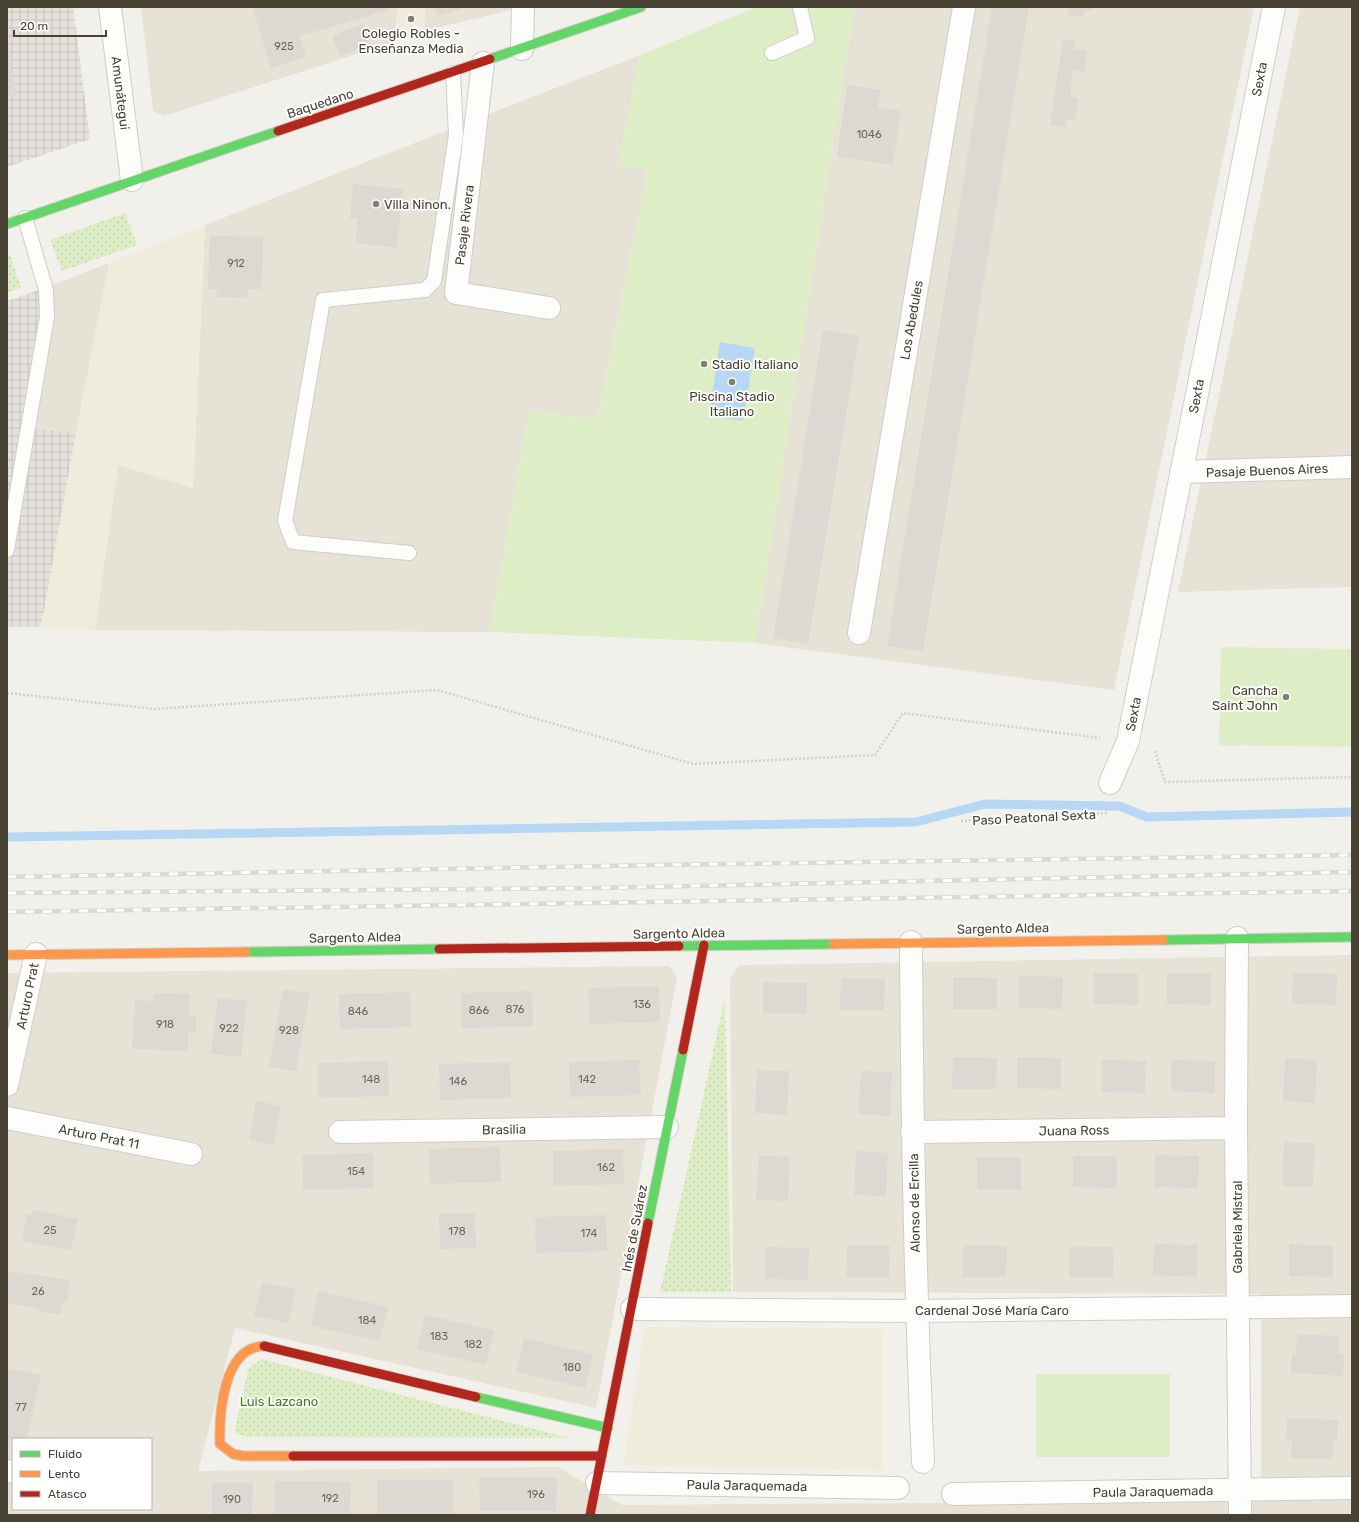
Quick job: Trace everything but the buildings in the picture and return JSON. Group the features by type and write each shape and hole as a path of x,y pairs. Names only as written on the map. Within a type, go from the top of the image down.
{"main road":[{"name":"Baquedano","path":"7,224 132,180 483,63 641,7"},
{"name":"Sargento Aldea","path":"7,955 1352,937"},
{"name":"Inés de Suárez","path":"590,1515 704,945"},
{"path":"602,1456 243,1456 233,1454 220,1444 219,1426 232,1368 244,1352 263,1346 608,1428"}],"street":[{"name":"Amunátegui","path":"110,7 132,180"},
{"path":"522,49 523,7"},
{"name":"Los Abedules","path":"859,633 964,7"},
{"name":"Sexta","path":"1110,783 1128,741 1274,7"},
{"name":"Pasaje Rivera","path":"483,63 456,292 549,308"},
{"name":"Pasaje Buenos Aires","path":"1181,472 1352,467"},
{"name":"Gabriela Mistral","path":"1237,938 1236,1128 1240,1515"},
{"name":"Alonso de Ercilla","path":"911,942 912,1132 916,1311 923,1462"},
{"name":"Arturo Prat","path":"7,1086 36,954"},
{"name":"Arturo Prat 11","path":"7,1118 191,1154"},
{"name":"Brasilia","path":"340,1132 667,1127"},
{"name":"Juana Ross","path":"912,1132 1236,1128"},
{"name":"Cardenal José María Caro","path":"632,1309 916,1311 1352,1306"},
{"name":"Paula Jaraquemada","path":"597,1483 898,1488"},
{"name":"Paula Jaraquemada","path":"953,1494 1352,1488"}],"lane":[{"path":"772,52 807,38 800,7"},
{"path":"409,554 293,542 285,521 323,300 425,290 434,281 456,135 453,73"},
{"path":"7,550 47,317 46,290 25,218"}],"path":[{"path":"7,693 156,709 437,690 693,764 875,755 903,713 1152,743 1165,782 1352,777"},
{"name":"Paso Peatonal Sexta","path":"961,821 1107,814"}],"shaded area":[{"path":"7,7 73,7 90,139 7,167"},
{"path":"141,7 398,7 394,42 164,116 153,111"},
{"name":"Colegio Robles - Enseñanza Media","path":"398,7 425,7 424,31 394,42"},
{"path":"425,7 523,7 424,31"},
{"path":"854,7 1254,7 1114,690 755,643"},
{"path":"1300,7 1352,7 1352,587 1178,592"},
{"path":"640,55 618,165 648,169 597,420 529,410 490,632 95,630 118,465 193,488 205,225"},
{"path":"205,225 193,488 118,465 95,630 41,627 76,433 109,263"},
{"path":"109,263 76,433 29,426 50,286"},
{"path":"50,286 30,427 76,433 41,627 7,627 7,301"},
{"path":"1352,955 1352,1515 7,1515 7,973 669,966 677,978 596,1408 235,1328 198,1471 558,1467 622,1505 1261,1501 1261,1294 733,1292 730,979 740,965"},
{"path":"645,1327 883,1329 883,1471 623,1465"}],"green space":[{"name":"Stadio Italiano","path":"757,7 854,7 755,643 490,632 529,410 597,420 648,170 618,165 640,55"},
{"path":"125,213 137,245 62,271 50,240"},
{"path":"7,255 10,255 21,288 7,293"},
{"name":"Cancha Saint John","path":"1221,647 1352,649 1352,747 1219,745"},
{"path":"725,997 731,1292 660,1292"},
{"name":"Luis Lazcano","path":"261,1359 570,1438 249,1437 234,1433 248,1370"},
{"path":"1036,1374 1170,1374 1170,1457 1036,1457"}],"water":[{"name":"Piscina Stadio Italiano","path":"720,342 755,348 743,421 709,416"}],"waterway":[{"path":"7,837 916,822 985,804 1119,806 1147,817 1352,812"}],"railway":[{"path":"7,877 656,865 1352,855"},
{"path":"7,893 592,888 1352,872"},
{"path":"7,912 1352,891"}],"traffic: fast":[{"path":"490,59 641,7"},
{"path":"7,224 278,131"},
{"path":"1163,940 1352,937"},
{"path":"679,946 833,944"},
{"path":"246,952 439,949"},
{"path":"648,1223 683,1050"},
{"path":"476,1397 608,1428"}],"traffic: slow":[{"path":"833,944 1163,940"},
{"path":"7,955 246,952"},
{"path":"264,1346 250,1349 240,1358 232,1370 226,1384 223,1400 220,1444 233,1454 243,1456 293,1456"}],"traffic: jam":[{"path":"278,131 490,59"},
{"path":"683,1050 704,945"},
{"path":"439,949 679,946"},
{"path":"590,1515 648,1223"},
{"path":"264,1346 476,1397"},
{"path":"293,1456 602,1456"}],"place":[{"name":"Colegio Robles - Enseñanza Media","path":"411,19"},
{"name":"Villa Ninon.","path":"376,204"},
{"name":"Stadio Italiano","path":"704,364"},
{"name":"Piscina Stadio Italiano","path":"732,382"},
{"name":"Cancha Saint John","path":"1286,697"}]}
